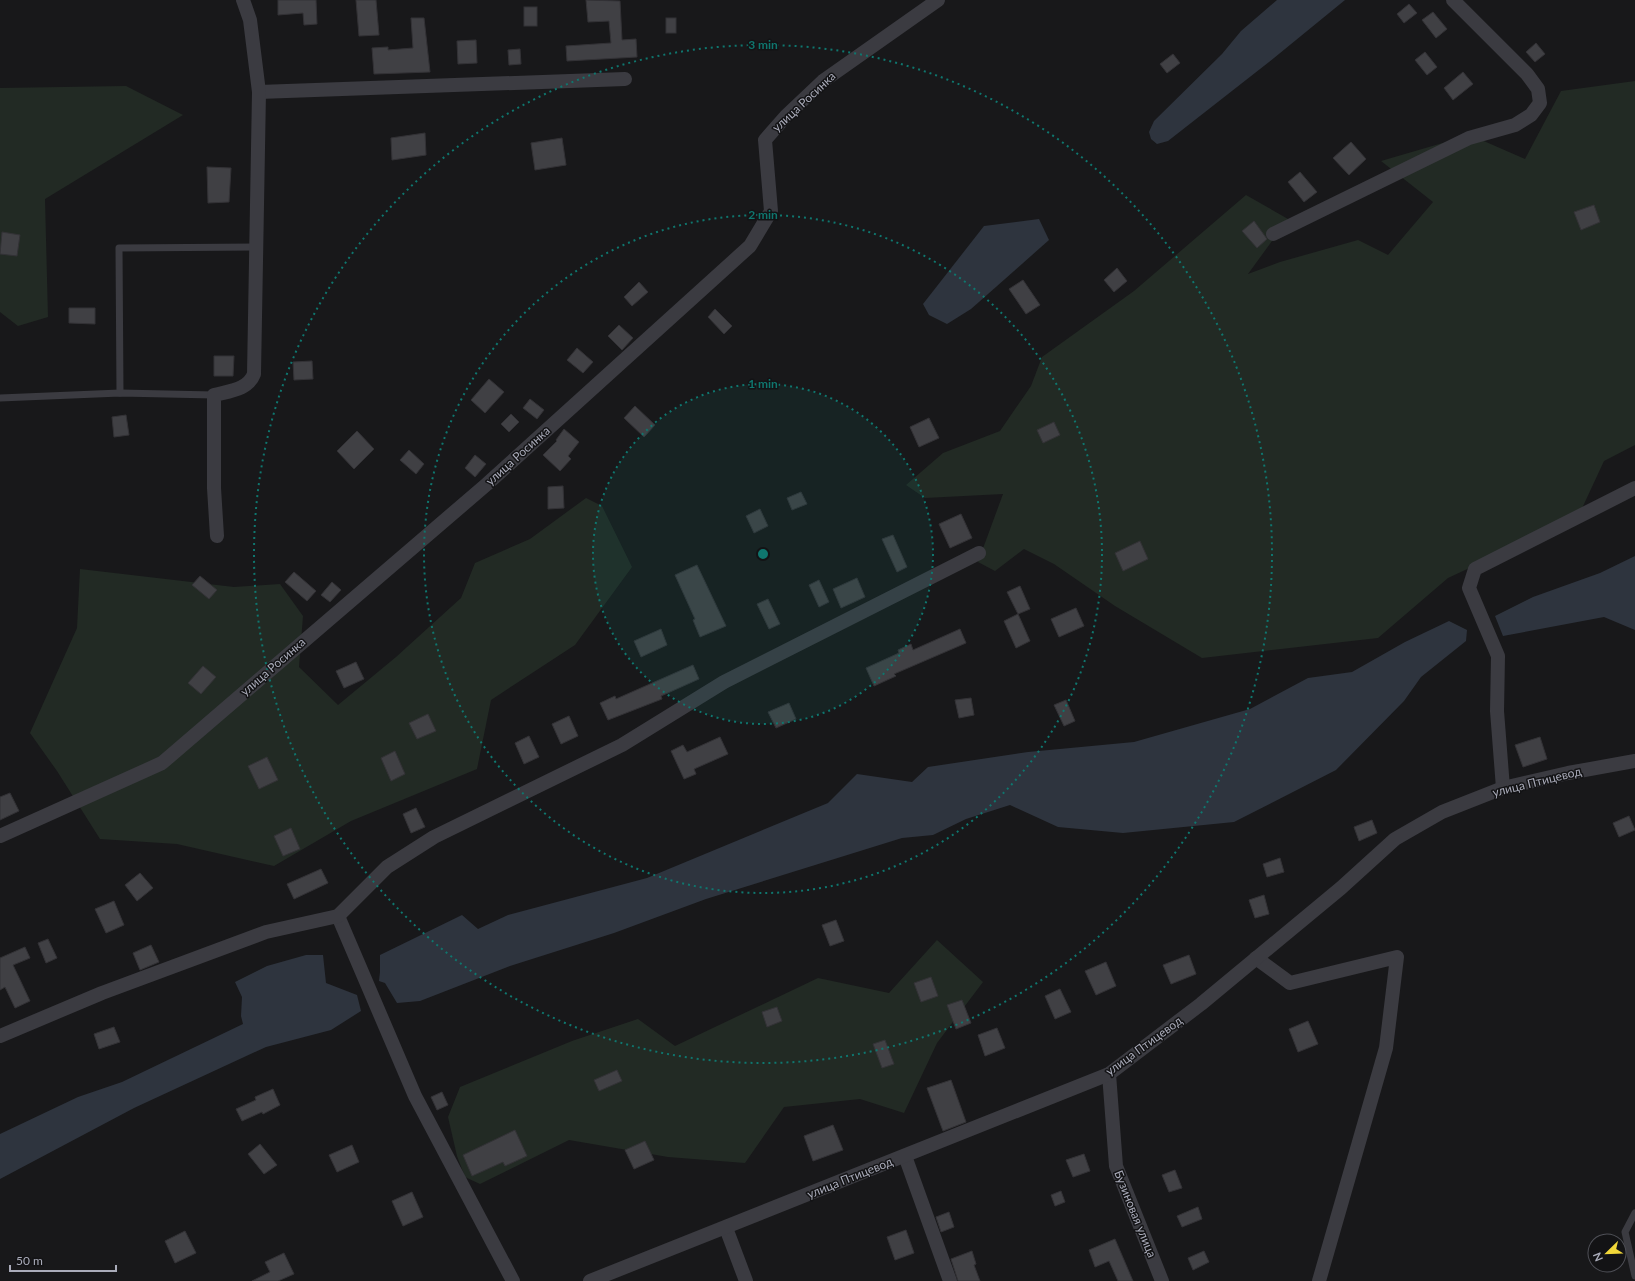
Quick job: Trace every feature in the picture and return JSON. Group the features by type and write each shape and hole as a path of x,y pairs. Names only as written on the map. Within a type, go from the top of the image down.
{"street":[{"path":"217,536 214,488 214,395 241,388 251,382 254,374 259,92 250,20 243,0"},
{"name":"улица Росинка","path":"0,836 162,763 487,484 750,246 771,211 765,140 786,116 823,81 938,0"},
{"path":"1273,234 1469,138 1515,125 1530,115 1540,103 1538,89 1527,74 1453,0"},
{"path":"259,92 625,80"},
{"path":"1503,788 1497,711 1498,656 1469,588 1475,569 1635,488"},
{"path":"0,1036 102,993 266,932 338,916 387,867 434,837 622,745 724,682 979,552"},
{"name":"улица Птицевод","path":"590,1281 726,1228 1040,1100 1109,1074 1202,1004 1341,888 1395,839 1442,812 1503,788 1568,773 1635,761"},
{"path":"338,916 415,1096 513,1281"},
{"path":"1256,958 1290,983 1398,957 1386,1048 1319,1281"},
{"name":"Бузиновая улица","path":"1109,1074 1116,1166 1162,1281"},
{"path":"905,1156 950,1281"},
{"path":"726,1228 746,1281"}],"lane":[{"path":"120,393 119,248 257,247"},
{"path":"0,398 120,393 214,395"},
{"path":"1635,1213 1624,1232 1635,1276"}],"shaded area":[{"path":"1277,0 1345,0 1168,141 1157,144 1151,139 1149,132 1154,121 1222,54 1241,31"},
{"path":"1635,81 1635,445 1604,461 1578,517 1448,578 1378,638 1202,658 1115,606 1054,564 1024,549 995,571 978,562 1003,494 925,498 906,485 943,453 1000,431 1031,386 1042,357 1134,291 1246,195 1288,219 1248,274 1280,262 1358,240 1388,255 1433,202 1381,161 1470,135 1525,159 1561,91"},
{"path":"126,86 183,115 45,199 48,317 18,326 0,312 0,88"},
{"path":"1039,219 1049,240 971,309 947,324 929,315 923,304 984,226"},
{"path":"586,498 602,506 632,567 575,645 491,700 477,769 351,821 274,866 177,844 100,839 57,771 30,733 77,628 80,569 234,587 280,584 303,616 299,667 338,705 396,657 461,598 475,563 530,539"},
{"path":"1635,556 1635,630 1604,617 1503,636 1495,616 1533,597 1600,573"},
{"path":"1449,621 1467,630 1466,641 1421,677 1404,701 1336,770 1234,822 1123,833 1058,827 1010,805 966,819 933,835 902,838 706,899 614,933 510,966 420,1001 397,1003 385,983 379,981 380,955 462,915 478,929 508,915 647,878 828,803 857,774 912,782 928,767 1028,752 1134,742 1250,709 1308,678 1352,672 1405,642"},
{"path":"937,940 983,982 937,1043 904,1113 860,1099 784,1107 745,1163 668,1157 569,1140 480,1184 465,1177 457,1156 448,1117 460,1087 572,1041 638,1019 675,1046 818,978 889,993"},
{"path":"306,955 323,955 326,983 357,995 361,1011 331,1030 266,1047 134,1108 0,1179 0,1134 78,1097 122,1082 243,1024 241,1016 242,997 235,982 267,966"}],"building":[{"path":"278,0 316,0 317,24 304,25 303,13 278,15"},
{"path":"356,0 376,0 379,35 359,36"},
{"path":"586,0 620,1 622,40 636,39 637,57 567,61 566,46 611,43 609,21 588,22"},
{"path":"1409,4 1417,13 1404,23 1397,14"},
{"path":"524,7 537,7 537,26 524,26"},
{"path":"1433,12 1447,29 1436,38 1422,20"},
{"path":"411,18 424,18 430,72 374,74 372,48 388,47 388,50 413,48"},
{"path":"666,18 676,18 676,33 666,33"},
{"path":"476,40 477,63 458,64 457,41"},
{"path":"1536,43 1545,54 1535,62 1526,52"},
{"path":"520,49 521,64 509,65 508,50"},
{"path":"1425,52 1437,67 1427,75 1415,60"},
{"path":"1173,54 1180,63 1167,73 1160,64"},
{"path":"1463,72 1473,84 1453,100 1444,88"},
{"path":"425,133 426,155 392,160 391,138"},
{"path":"562,138 566,165 535,170 531,143"},
{"path":"1351,142 1366,159 1349,175 1333,158"},
{"path":"207,167 231,168 229,202 208,203"},
{"path":"1300,172 1317,192 1304,202 1288,182"},
{"path":"1594,205 1600,222 1581,230 1574,212"},
{"path":"1254,221 1267,239 1257,248 1242,231"},
{"path":"2,232 20,235 17,256 0,254"},
{"path":"1117,268 1127,281 1114,292 1104,280"},
{"path":"1023,280 1040,305 1026,314 1009,289"},
{"path":"639,282 648,292 632,306 624,297"},
{"path":"69,308 95,308 95,324 69,323"},
{"path":"715,309 732,326 724,334 708,317"},
{"path":"619,325 633,338 622,350 608,336"},
{"path":"577,348 593,362 583,373 567,360"},
{"path":"214,356 234,356 233,376 214,376"},
{"path":"312,361 313,379 294,380 293,362"},
{"path":"489,379 504,392 485,413 471,400"},
{"path":"530,399 544,410 537,419 523,408"},
{"path":"635,406 655,425 644,437 624,418"},
{"path":"511,414 519,422 509,432 501,424"},
{"path":"126,415 129,435 114,437 112,417"},
{"path":"929,418 939,438 919,447 910,427"},
{"path":"1054,422 1060,435 1043,443 1037,430"},
{"path":"564,429 579,442 568,456 571,459 560,471 543,455 557,441 556,440"},
{"path":"357,431 374,449 354,469 337,451"},
{"path":"409,450 424,464 416,474 400,460"},
{"path":"475,455 486,464 475,477 465,468"},
{"path":"563,486 564,508 548,509 548,487"},
{"path":"801,492 807,504 792,510 787,498"},
{"path":"760,509 768,526 754,533 746,516"},
{"path":"961,514 972,538 950,548 939,524"},
{"path":"893,535 907,567 897,572 882,539"},
{"path":"1140,541 1148,559 1123,571 1115,553"},
{"path":"697,565 726,626 700,637 693,620 695,619 675,575"},
{"path":"294,572 316,591 307,601 285,582"},
{"path":"200,576 217,590 209,599 192,585"},
{"path":"857,578 865,597 841,608 833,589"},
{"path":"819,580 829,602 819,607 809,585"},
{"path":"332,582 341,590 330,602 321,595"},
{"path":"1020,586 1030,609 1018,614 1007,592"},
{"path":"768,599 780,624 769,629 757,604"},
{"path":"1076,608 1084,626 1059,637 1051,619"},
{"path":"1018,614 1030,641 1016,648 1004,621"},
{"path":"661,629 667,645 641,657 634,641"},
{"path":"960,629 966,643 894,674 896,676 874,686 866,668 899,653 898,650 911,644 913,650"},
{"path":"356,662 364,679 344,688 336,671"},
{"path":"693,665 699,679 661,696 662,699 608,720 600,703 615,696 616,699"},
{"path":"203,666 216,677 201,694 188,683"},
{"path":"971,698 974,715 959,718 955,700"},
{"path":"1066,700 1075,721 1064,726 1054,705"},
{"path":"789,703 796,719 776,728 768,712"},
{"path":"428,714 436,731 417,739 409,723"},
{"path":"569,716 578,736 561,744 552,724"},
{"path":"529,736 539,757 524,764 515,743"},
{"path":"720,737 728,754 694,769 696,774 684,779 671,751 683,745 687,752"},
{"path":"1540,737 1547,759 1523,767 1515,745"},
{"path":"395,751 405,774 391,781 381,758"},
{"path":"267,757 278,780 259,789 248,766"},
{"path":"10,793 19,811 0,820 0,797"},
{"path":"416,808 425,827 411,833 403,814"},
{"path":"1629,816 1635,830 1619,837 1613,823"},
{"path":"1372,820 1377,833 1359,841 1354,827"},
{"path":"291,828 300,849 283,856 274,836"},
{"path":"1280,858 1284,872 1267,877 1263,864"},
{"path":"321,869 328,883 294,899 287,884"},
{"path":"140,873 153,888 137,901 125,885"},
{"path":"1264,895 1269,914 1255,918 1249,900"},
{"path":"114,901 124,925 106,933 95,909"},
{"path":"836,920 844,941 830,946 822,925"},
{"path":"48,939 57,958 46,963 38,943"},
{"path":"151,945 159,962 140,970 133,953"},
{"path":"25,947 30,958 13,965 30,1001 15,1008 5,987 0,990 0,958"},
{"path":"1189,955 1196,974 1171,984 1163,965"},
{"path":"1106,962 1116,986 1096,995 1085,971"},
{"path":"931,977 938,996 921,1002 914,983"},
{"path":"1060,989 1071,1012 1055,1019 1045,996"},
{"path":"962,1000 971,1023 956,1029 947,1005"},
{"path":"777,1007 782,1021 767,1027 762,1012"},
{"path":"1308,1021 1318,1044 1298,1052 1289,1029"},
{"path":"114,1027 120,1042 99,1049 94,1034"},
{"path":"997,1028 1005,1048 985,1056 978,1035"},
{"path":"885,1040 894,1064 882,1068 873,1044"},
{"path":"617,1070 622,1081 599,1091 594,1080"},
{"path":"951,1080 966,1122 943,1131 927,1088"},
{"path":"273,1089 280,1105 263,1114 262,1112 242,1121 236,1109 256,1100 255,1097"},
{"path":"442,1092 448,1105 437,1110 431,1097"},
{"path":"833,1125 843,1150 813,1161 804,1136"},
{"path":"515,1130 527,1156 505,1166 503,1162 472,1176 463,1155"},
{"path":"645,1141 654,1160 634,1169 625,1150"},
{"path":"260,1144 277,1165 264,1174 248,1154"},
{"path":"352,1145 359,1162 337,1172 329,1155"},
{"path":"1084,1154 1090,1171 1073,1177 1066,1160"},
{"path":"1175,1170 1182,1188 1169,1192 1162,1175"},
{"path":"1061,1191 1065,1202 1055,1206 1051,1195"},
{"path":"412,1192 423,1217 403,1226 392,1201"},
{"path":"1198,1207 1202,1219 1182,1227 1177,1216"},
{"path":"949,1212 954,1227 941,1232 936,1217"},
{"path":"906,1230 914,1253 895,1260 887,1237"},
{"path":"185,1231 196,1253 175,1263 165,1241"},
{"path":"1115,1239 1133,1281 1118,1281 1109,1261 1095,1267 1089,1250"},
{"path":"972,1251 976,1264 974,1265 980,1281 958,1281 951,1259"},
{"path":"1204,1251 1209,1262 1193,1270 1188,1258"},
{"path":"284,1253 294,1274 278,1281 252,1281 270,1272 265,1262"}]}
